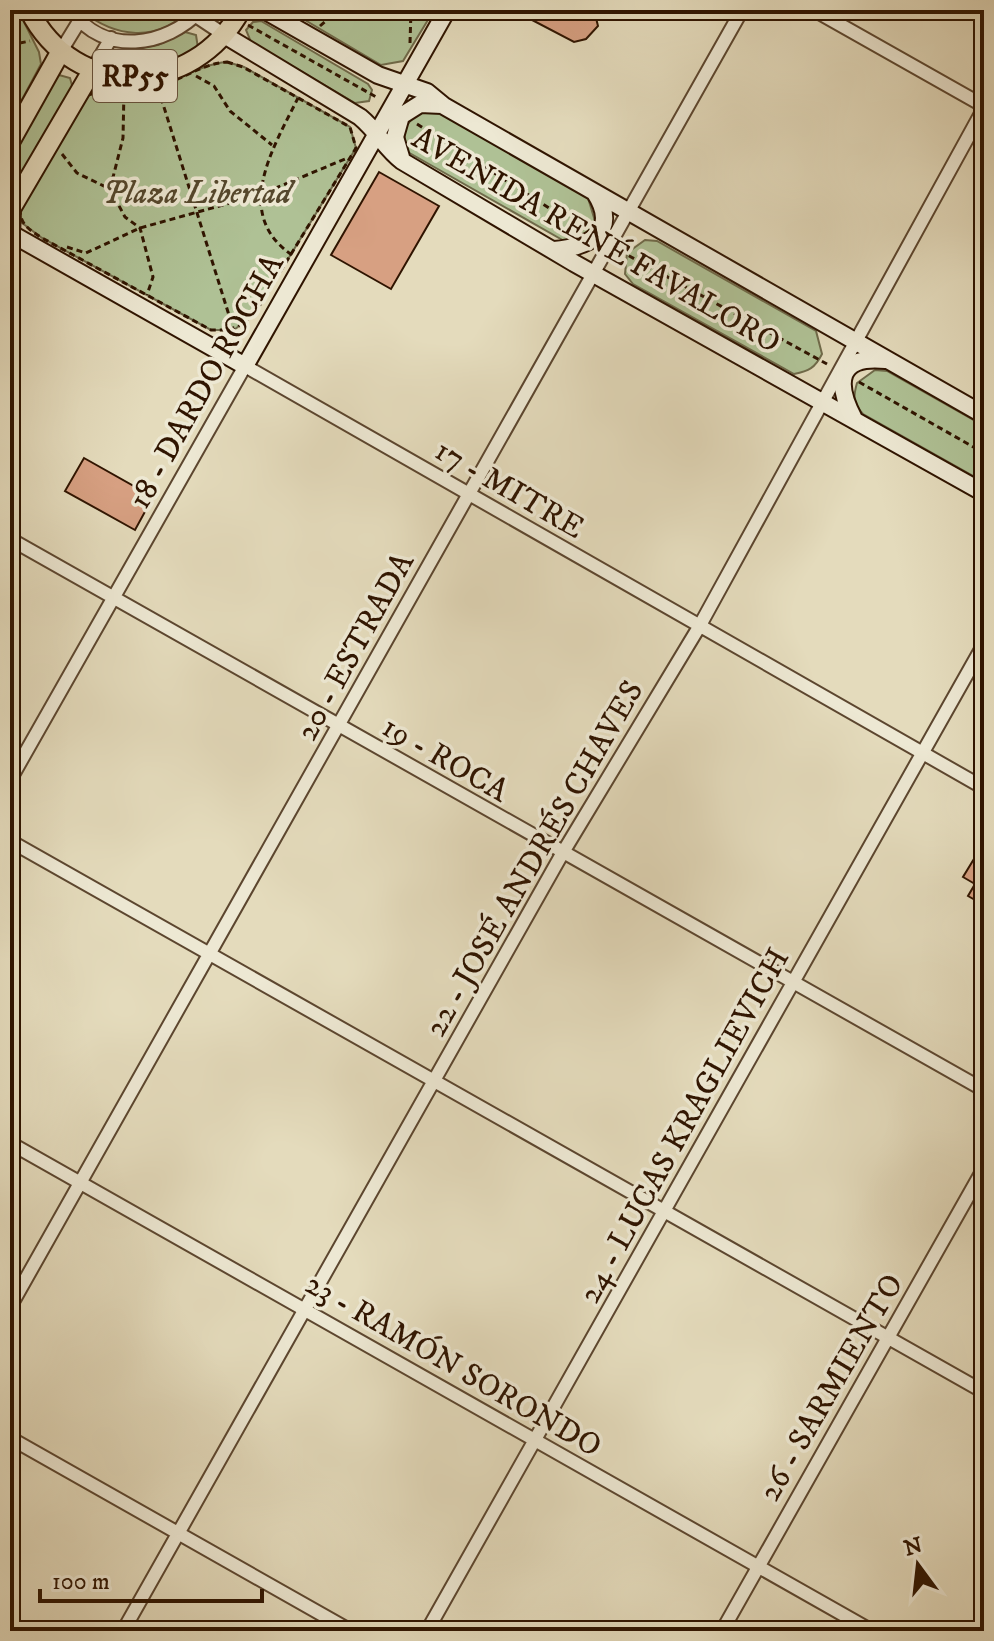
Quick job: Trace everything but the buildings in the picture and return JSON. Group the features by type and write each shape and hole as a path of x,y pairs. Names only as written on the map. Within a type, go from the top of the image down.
{"main road":[{"name":"RP55","path":"28,19 61,51 93,69 156,81 196,60 226,36 241,10"},
{"name":"AVENIDA RENÉ FAVALORO","path":"264,10 378,75 427,92 444,106 984,415"},
{"name":"18 - DARDO ROCHA","path":"245,366 447,10"},
{"name":"AVENIDA RENÉ FAVALORO","path":"226,36 377,131 391,153 402,161 594,274 984,493"},
{"name":"RP55","path":"10,142 61,51"},
{"name":"RP55","path":"10,233 11,209 93,69"},
{"path":"402,161 395,137 401,116 420,104 444,106"},
{"path":"554,250 580,248 597,238 604,220 603,205 594,191"},
{"name":"17 - MITRE","path":"10,233 245,366"},
{"path":"855,421 840,389 844,374 853,362 868,358 887,360"}],"street":[{"name":"20 - ESTRADA","path":"10,1307 742,10"},
{"path":"814,10 984,107"},
{"name":"AVENIDA RENÉ FAVALORO","path":"199,13 226,36"},
{"path":"61,51 76,15 111,38 143,43 166,37 199,13"},
{"path":"93,69 111,38"},
{"name":"22 - JOSÉ ANDRÉS CHAVES","path":"123,1631 562,854 699,627 984,107"},
{"name":"17 - MITRE","path":"245,366 984,788"},
{"name":"18 - DARDO ROCHA","path":"10,780 245,366"},
{"name":"19 - ROCA","path":"10,539 792,985 984,1090"},
{"name":"24 - LUCAS KRAGLIEVICH","path":"427,1631 984,644"},
{"path":"10,841 984,1392"},
{"name":"23 - RAMÓN SORONDO","path":"10,1143 872,1631"},
{"name":"26 - SARMIENTO","path":"722,1631 984,1168"},
{"path":"10,1438 351,1631"}],"path":[{"path":"318,27 338,10"},
{"path":"410,51 411,10"},
{"path":"10,45 34,42 28,19"},
{"path":"227,62 350,127 356,148 255,313 234,330 211,330 197,325 42,238 22,223 19,212 20,204 86,96 97,91 124,90 189,72 227,62"},
{"path":"189,72 214,86 230,111 273,146"},
{"path":"156,81 234,330"},
{"path":"110,189 123,138 124,90"},
{"path":"292,255 277,245 264,217 259,195 273,146 298,98"},
{"path":"55,144 77,173 110,189 125,217 140,228 153,277 147,295"},
{"path":"42,238 86,253 140,228 197,215 259,195 352,156"}],"green space":[{"path":"10,10 18,10 39,52 41,64 10,122"},
{"path":"81,10 190,10 164,28 136,33 108,26"},
{"path":"288,10 434,10 403,61 381,65"},
{"name":"Plaza Libertad","path":"261,21 368,84 372,90 369,101 355,103 251,42 246,30 253,22"},
{"path":"185,32 196,35 198,48 151,70 117,65 121,51 158,45"},
{"name":"Plaza Libertad","path":"227,62 244,67 350,127 356,148 255,313 234,330 211,330 42,238 22,223 19,212 86,96 103,91 155,87 208,66"},
{"name":"Plaza Libertad","path":"59,75 70,78 73,89 10,201 10,157 52,80"},
{"path":"434,110 588,198 595,221 592,226 583,236 566,242 406,151 404,129 416,114"},
{"path":"645,240 657,241 816,331 822,354 817,363 808,370 794,374 633,284 625,274 627,253"},
{"path":"875,370 887,371 984,426 984,482 863,414 855,400 857,383"}]}
